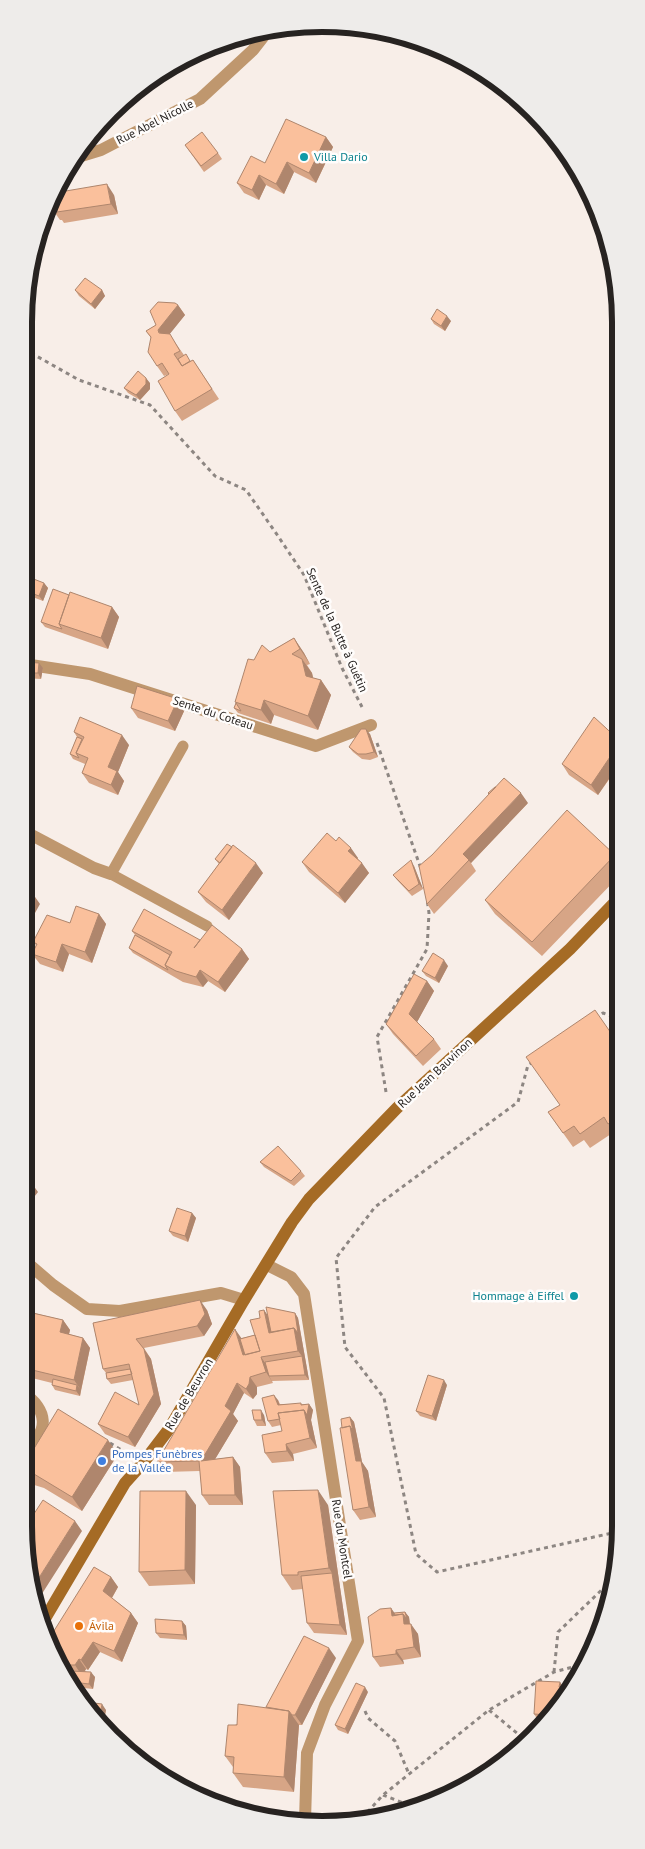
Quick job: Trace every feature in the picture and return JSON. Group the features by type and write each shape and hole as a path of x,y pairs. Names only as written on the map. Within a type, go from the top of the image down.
{"main road":[{"name":"Rue Jean Bauvinon","path":"267,1265 292,1222 309,1199 397,1108 570,950 612,905"},
{"name":"Rue de Beuvron","path":"47,1616 125,1483 169,1429 244,1300 267,1265"}],"street":[{"name":"Rue Abel Nicolle","path":"86,154 101,150 200,99 253,50 262,39"},
{"name":"Sente du Coteau","path":"32,665 90,674 316,746 371,725"},
{"path":"32,836 94,868 111,874"},
{"name":"Rue du Montcel","path":"267,1265 291,1277 304,1294 358,1642 325,1705 308,1753 305,1816"},
{"path":"32,1267 53,1285 87,1309 120,1311 221,1293 244,1300"},
{"path":"32,1400 39,1406 43,1422 41,1431 32,1443"}],"lane":[{"path":"183,746 111,874 207,926"}],"path":[{"name":"Sente de la Butte à Guétin","path":"32,354 79,380 150,405 215,476 246,490 304,575 342,668 371,725 422,870"},
{"path":"387,1098 378,1037 427,948 429,913 426,896"},
{"path":"588,1023 603,1013 612,1016"},
{"path":"536,1060 528,1065 518,1102 375,1207 336,1258 345,1347 384,1398 416,1554 437,1572 612,1533"},
{"path":"104,1440 143,1463"},
{"path":"554,1672 558,1632 607,1585"},
{"path":"367,1813 383,1795 490,1710 554,1672 577,1666"},
{"path":"490,1710 522,1737"},
{"path":"365,1711 368,1718 396,1741 409,1774"},
{"path":"383,1795 407,1804"}],"building":[{"path":"286,119 326,137 309,173 287,162 276,184 259,175 252,190 237,183 251,156 265,163"},
{"path":"202,132 218,153 201,166 185,145"},
{"path":"107,184 111,204 57,212 56,209 63,191"},
{"path":"85,278 102,290 91,304 75,290"},
{"path":"158,302 175,303 178,305 158,330 159,333 170,334 180,351 174,354 182,366 193,360 212,389 175,411 158,381 169,374 162,363 157,366 148,352 151,337 146,331 156,325 150,311"},
{"path":"437,309 447,316 441,326 431,319"},
{"path":"186,354 190,361 182,366 178,359"},
{"path":"138,371 146,378 146,384 136,395 124,388"},
{"path":"32,578 44,583 39,596 32,593"},
{"path":"53,589 69,595 59,624 62,629 41,622"},
{"path":"70,592 112,607 101,638 59,624"},
{"path":"294,638 300,649 292,654 302,659 306,676 321,680 308,716 264,700 261,710 235,702 248,659 254,660 262,645 270,652"},
{"path":"32,663 39,663 38,673 32,673"},
{"path":"137,686 178,699 168,721 131,708"},
{"path":"236,703 241,711 234,708"},
{"path":"80,717 122,735 108,767 117,771 111,785 82,773 88,758 76,753 84,737 74,732"},
{"path":"594,717 612,734 612,754 591,785 562,764"},
{"path":"361,729 366,729 374,752 358,754 349,747"},
{"path":"77,737 82,739 76,753 79,758 70,754"},
{"path":"504,778 521,793 463,854 469,860 427,904 419,866 432,855"},
{"path":"567,810 612,852 612,858 532,942 485,900"},
{"path":"327,833 336,841 339,837 351,848 348,851 362,863 338,893 302,862"},
{"path":"227,844 232,847 220,863 215,859"},
{"path":"233,845 256,863 222,910 198,892"},
{"path":"411,860 419,884 409,891 393,875"},
{"path":"76,906 99,914 85,952 62,944 56,962 32,954 37,944 33,942 47,915 70,923"},
{"path":"144,909 200,940 194,948 212,925 242,949 218,982 200,970 196,977 176,971 165,965 172,952 132,931"},
{"path":"135,935 170,955 165,965 168,970 129,948"},
{"path":"433,953 444,960 435,978 422,971"},
{"path":"414,974 427,981 409,1014 434,1039 416,1056 386,1024"},
{"path":"595,1010 612,1034 612,1121 608,1124 604,1117 580,1134 574,1126 563,1133 548,1112 560,1105 526,1057"},
{"path":"278,1146 301,1171 291,1181 260,1162"},
{"path":"177,1208 192,1213 185,1236 169,1231"},
{"path":"200,1300 205,1314 197,1326 136,1339 144,1349 154,1394 128,1437 98,1424 115,1392 139,1405 129,1364 103,1369 93,1323"},
{"path":"266,1307 295,1313 298,1333 294,1328 271,1332"},
{"path":"264,1310 269,1333 294,1328 298,1351 261,1357 266,1372 250,1377 246,1389 237,1383 225,1406 231,1411 201,1461 233,1457 235,1495 202,1495 199,1461 157,1462 235,1329 243,1355 260,1351 250,1320 260,1318 259,1311"},
{"path":"32,1313 63,1320 60,1332 83,1338 74,1380 32,1370"},
{"path":"255,1335 260,1351 245,1355 240,1339"},
{"path":"302,1356 305,1375 269,1376 265,1362"},
{"path":"130,1369 132,1374 107,1379 106,1373"},
{"path":"428,1375 444,1380 432,1416 416,1411"},
{"path":"53,1379 77,1385 76,1391 52,1385"},
{"path":"274,1395 278,1405 309,1404 307,1415 304,1410 278,1413 280,1419 268,1421 262,1398"},
{"path":"58,1409 108,1440 72,1497 32,1473 32,1452"},
{"path":"252,1410 261,1410 262,1420 254,1420"},
{"path":"304,1410 310,1438 286,1444 287,1451 265,1453 262,1435 282,1431 278,1413"},
{"path":"350,1417 353,1431 350,1426 342,1428 341,1419"},
{"path":"350,1426 356,1461 361,1461 369,1507 353,1510 340,1428"},
{"path":"318,1490 329,1568 298,1572 298,1575 282,1575 273,1491"},
{"path":"140,1491 186,1491 185,1570 139,1572"},
{"path":"43,1500 75,1521 38,1580 33,1545 32,1517"},
{"path":"94,1567 111,1577 103,1591 131,1613 114,1651 93,1642 81,1660 79,1659 75,1665 67,1665 53,1632"},
{"path":"332,1573 340,1625 307,1623 301,1576"},
{"path":"391,1608 392,1616 403,1614 404,1624 411,1624 414,1647 396,1650 396,1654 373,1657 368,1617 380,1609"},
{"path":"405,1612 407,1619 403,1614 395,1615 394,1613"},
{"path":"155,1619 182,1621 184,1635 156,1633"},
{"path":"304,1636 329,1648 295,1715 292,1715 289,1711 266,1707"},
{"path":"71,1671 91,1672 89,1684 78,1683"},
{"path":"536,1681 560,1682 559,1687 565,1686 544,1715 534,1714"},
{"path":"356,1683 365,1687 345,1729 335,1725"},
{"path":"92,1703 102,1704 101,1710 97,1709"},
{"path":"238,1704 289,1711 284,1777 233,1773 234,1757 225,1756 228,1725 237,1725"}],"place":[{"name":"Villa Dario","path":"304,157"},
{"name":"Hommage à Eiffel","path":"574,1296"},
{"name":"Pompes Funèbres de la Vallée","path":"102,1461"},
{"name":"Ávila","path":"79,1626"}]}
